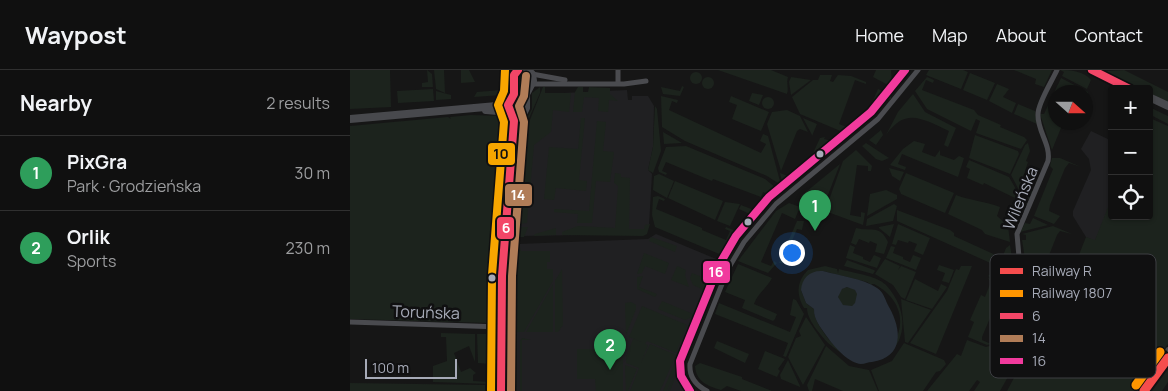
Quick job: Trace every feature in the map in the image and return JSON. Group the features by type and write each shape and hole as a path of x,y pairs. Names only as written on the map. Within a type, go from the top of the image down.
{"street":[{"path":"618,70 618,83"},
{"path":"707,391 694,381 690,374 690,364 736,253 776,204 875,122 918,70"},
{"name":"Wileńska","path":"1019,254 1017,234 1048,161 1048,149 1041,132 1038,114 1057,70"},
{"path":"1092,70 1123,85"},
{"path":"501,391 502,276 514,121 510,110 514,94 514,77 518,71"},
{"path":"512,164 523,113 526,108 526,94 531,84 530,72 573,82"},
{"path":"531,84 646,81"},
{"path":"1153,100 1168,106"},
{"path":"350,119 470,109 510,110 518,115 523,113"},
{"name":"Toruńska","path":"350,322 502,328"}],"shaded area":[{"path":"350,70 390,70 391,107 350,109"},
{"path":"427,70 432,74 433,87 422,87 422,83 428,82"},
{"path":"434,70 444,70 445,93 436,89"},
{"path":"461,70 469,70 475,82 461,83"},
{"path":"502,70 511,70 509,89 505,95"},
{"path":"718,70 771,70 788,77 787,94"},
{"path":"876,70 891,70 892,83 890,82 888,85 873,77"},
{"path":"929,70 963,70 968,72 961,89 926,75"},
{"path":"1014,70 1052,70 1044,87 1035,84 1036,79"},
{"path":"1060,70 1077,72 1091,80 1089,85 1079,85 1062,76 1064,72"},
{"path":"1124,70 1168,92 1168,102 1153,95 1153,85 1131,85 1108,74 1107,71"},
{"path":"694,72 698,72 702,78 698,84 694,84 690,80 690,76"},
{"path":"970,73 995,83 987,100 963,90"},
{"path":"522,74 527,75 528,79 521,93 522,106 517,110 513,104"},
{"path":"820,75 832,75 830,81 833,82 838,75 851,76 866,82 866,84 855,80 839,124 852,129 850,135 800,114 792,97 813,80 818,80"},
{"path":"708,77 714,83 708,89 702,83"},
{"path":"791,77 811,80 791,95 789,82"},
{"path":"927,77 934,80 933,83 926,80 922,90 974,110 978,115 1001,125 1000,127 1024,137 1027,140 1021,149 976,133 980,121 976,119 971,131 927,109 915,91"},
{"path":"1061,78 1074,85 1058,85"},
{"path":"997,84 1009,89 1003,97 1016,103 1012,113 989,101"},
{"path":"682,86 684,87 680,96 663,94 661,87 680,91"},
{"path":"540,87 540,93 527,123 524,123 532,109 532,93"},
{"path":"543,87 545,87 545,93 571,93 569,112 553,110 551,132 534,145 530,190 523,194 523,201 528,207 527,223 518,224 526,130"},
{"path":"578,87 583,87 583,92 588,92 589,87 610,88 610,94 618,101 609,100 608,112 598,111 599,98 584,97 582,112 573,112 575,92"},
{"path":"433,89 434,101 398,103 397,91"},
{"path":"878,89 891,94 891,99 886,100 865,125 864,121"},
{"path":"501,90 502,95 474,97 477,92"},
{"path":"627,90 628,100 632,100 632,96 648,96 654,106 653,147 648,170 652,174 649,225 646,234 519,236 530,123 543,94"},
{"path":"436,91 451,95 451,99 436,100"},
{"path":"752,93 763,95 759,105 749,101"},
{"path":"913,94 925,112 956,128 948,147 944,145 949,131 915,118 900,121 886,135 898,112"},
{"path":"661,96 678,100 677,103 672,101 669,110 761,153 766,144 760,141 763,134 768,136 781,185 767,176 685,141 662,127"},
{"path":"731,96 769,112 761,131 732,119 737,105 729,102"},
{"path":"768,97 774,103 768,109 762,103"},
{"path":"1018,104 1035,111 1037,124 1014,114"},
{"path":"655,106 657,109 661,151 653,173 648,170 653,147"},
{"path":"1048,106 1048,130 1060,130 1052,150 1040,114 1044,114"},
{"path":"1153,109 1168,116 1168,124 1153,116"},
{"path":"787,110 800,116 808,132 800,129 797,131 781,171 767,124 772,112"},
{"path":"471,115 502,116 508,122 502,184 497,184 497,189 501,190 500,203 496,203 496,207 499,208 493,274 491,274 493,280 489,323 350,319 350,126 448,117 451,119 450,117"},
{"path":"581,118 585,118 579,180 587,181 586,191 556,188 554,200 544,199 549,147 578,149"},
{"path":"803,118 817,124 812,136 812,135"},
{"path":"1153,119 1168,126 1168,344 1156,361 1156,254 1079,254 1086,237 1095,240 1108,207 1108,220 1153,220"},
{"path":"597,121 606,122 603,151 614,152 610,182 596,181 592,223 577,223 578,214 554,212 554,209 589,211"},
{"path":"510,128 507,180 504,184 509,130"},
{"path":"881,130 883,135 876,145 869,140"},
{"path":"1091,131 1108,139 1108,210 1095,241 1086,237 1073,216 1073,211 1091,170 1089,159 1081,149"},
{"path":"663,132 682,143 664,144"},
{"path":"975,135 1018,151 1019,154 1010,174 969,158"},
{"path":"825,137 824,139 836,142 837,146 804,173 820,138"},
{"path":"914,141 925,144 922,152 935,157 940,150 940,155 954,160 959,156 964,158 958,177 902,154 898,164 906,167 905,170 890,165 903,149"},
{"path":"866,143 889,158 882,161 876,159 862,146"},
{"path":"1028,143 1030,151 1026,161 1028,162 1020,186 1033,191 1030,195 1019,190 1011,175 1025,145"},
{"path":"686,146 765,179 781,192 776,197 771,191 769,195 763,192 761,197 713,179 712,181 666,162 662,171 667,173 666,175 659,172 658,168 666,147"},
{"path":"856,150 872,166 871,171 868,171 868,166 857,165 850,215 861,217 861,212 865,213 863,225 825,211 843,161"},
{"path":"1052,158 1060,158 1081,167 1069,163 1065,168 1050,205 1049,211 1060,216 1054,224 1034,216 1053,169 1050,166"},
{"path":"969,160 1009,177 1017,191 1030,197 1022,213 1011,208 1015,198 984,183 983,185 967,178 970,169 966,167"},
{"path":"840,164 824,205 801,196"},
{"path":"889,168 904,172 900,181 892,176"},
{"path":"615,173 621,174 621,177 630,178 629,229 644,229 645,225 650,224 647,234 643,236 562,235 562,232 578,226 615,228 618,186 614,183"},
{"path":"780,173 793,178 790,185 784,190"},
{"path":"906,173 954,193 945,213 901,194 899,189"},
{"path":"659,174 674,181 667,198 653,190 654,176"},
{"path":"675,181 723,201 715,220 668,198"},
{"path":"886,190 897,195 897,199 867,216 870,194"},
{"path":"956,195 1000,207 997,216 1008,226 1010,242 985,234 982,230 948,214"},
{"path":"658,196 665,199 664,201 659,199 656,209 702,228 702,230 726,240 730,231 725,229 726,227 738,232 724,256 655,227 652,215 653,197"},
{"path":"725,202 740,204 730,226 717,221"},
{"path":"789,203 800,207 795,219 782,213 761,262 771,266 774,261 777,263 768,273 738,261 776,211"},
{"path":"894,204 897,206 893,221 866,226 867,219"},
{"path":"741,205 759,212 754,222 754,216 739,209"},
{"path":"897,210 950,230 954,233 954,236 993,254 990,254 990,263 897,221"},
{"path":"1033,218 1048,225 1020,232 1025,223 1030,224"},
{"path":"797,221 804,221 802,230 797,229 786,255 792,258 789,264 779,263"},
{"path":"894,224 890,237 879,228 879,227"},
{"path":"898,224 930,238 923,255 914,251 917,244 909,241 908,243 898,240 896,245 892,244"},
{"path":"1053,226 1072,234 1060,231 1050,254 1024,254 1022,240 1026,240 1026,235 1022,234"},
{"path":"518,227 528,227 524,237 516,237"},
{"path":"556,228 556,235 533,236 535,234"},
{"path":"856,228 882,233 888,242 884,254 875,252 877,244 870,241 869,243 859,239 856,245 851,243"},
{"path":"656,234 721,261 708,292 708,300 678,370 683,372 685,370 689,383 697,391 513,391 513,303 518,244 648,239"},
{"path":"651,237 677,246 675,252 649,241"},
{"path":"512,243 507,309 505,273 508,245"},
{"path":"515,244 519,244 521,251 550,251 550,262 547,262 547,269 553,269 553,281 524,332 516,332 515,337 510,337 511,277"},
{"path":"850,245 855,247 853,253 870,262 874,255 881,258 877,268 846,258"},
{"path":"1010,245 1011,254 1004,254 1006,248"},
{"path":"891,246 895,247 893,253 910,262 913,255 921,258 916,270 886,258"},
{"path":"644,253 669,263 665,274 645,266 642,273 637,274"},
{"path":"885,259 900,266 898,270 901,266 916,272 905,299 901,297 893,285 875,274"},
{"path":"847,260 875,271 873,274 844,266"},
{"path":"738,264 772,278 754,304 777,314 773,321 742,308 745,300 725,292"},
{"path":"939,265 954,270 949,283 942,281 945,273 937,270"},
{"path":"677,266 686,270 685,275 689,287 671,280"},
{"path":"825,266 837,269 838,273 839,269 870,277 886,285 898,303 902,320 901,336 893,349 882,358 866,361 848,356 828,343 812,322 807,308 804,308 799,297 800,282 808,270","holes":["823,271 867,282 882,292 871,284 874,284 891,297 899,313 900,329 893,343 882,353 867,358 850,355 831,342 817,322 814,309 806,303 801,290"]},
{"path":"961,266 972,266 936,354 910,343 947,291 956,269 959,270"},
{"path":"562,269 563,325 558,332 555,332 555,281"},
{"path":"818,271 858,280 877,288 881,292 893,316 898,333 895,348 890,355 872,362 857,363 844,356 831,342 817,322 814,309 806,303 801,290 805,278 811,273","holes":["847,287 855,290 857,294 855,303 852,306 843,305 838,297 842,289"]},
{"path":"692,273 707,279 709,274 714,276 709,288 704,290 693,285 690,278"},
{"path":"643,276 639,287 657,294 655,297 637,289 637,277"},
{"path":"915,279 938,291 941,284 947,287 932,309 906,300"},
{"path":"553,284 553,332 526,332"},
{"path":"990,284 990,318 982,337 982,340 990,344 987,345 968,337 974,322 970,320 981,295 985,297"},
{"path":"848,287 855,290 858,297 855,304 848,307 841,304 838,297 841,290"},
{"path":"793,299 796,300 804,314 786,357 783,356 788,343 715,314 719,303 790,332 796,317 790,315"},
{"path":"901,299 931,310 908,343 905,342"},
{"path":"662,301 693,314 692,317 685,320 658,309"},
{"path":"631,302 636,305 636,309 626,335 625,303"},
{"path":"642,306 687,325 676,353 647,341 645,344 648,345 641,363 650,344 676,355 660,391 630,391 639,368 626,363 626,357 633,339 642,342 629,337"},
{"path":"806,317 825,345 803,385 788,357 796,338 801,336 799,331"},
{"path":"690,326 693,328 667,391 663,391"},
{"path":"694,328 697,331 686,356 683,372 678,370 670,391 668,391"},
{"path":"441,333 475,334 475,362 469,346 454,353 461,372 470,368 476,373 473,375 473,381 491,382 491,384 433,382 433,366 447,361 446,337 441,337"},
{"path":"493,333 497,338 497,370 494,373"},
{"path":"477,334 487,334 491,338 491,364 478,363"},
{"path":"522,338 531,340 522,340 522,391 520,391 520,341"},
{"path":"510,339 515,340 516,386 514,391 510,391"},
{"path":"967,340 986,347 990,346 990,378 1007,378 1000,391 974,391 980,382 977,380 969,391 927,391 957,354 961,356"},
{"path":"717,341 749,354 745,363 714,348"},
{"path":"904,343 944,360 946,364 940,371 936,372 923,391 879,391 871,370 892,361"},
{"path":"826,346 849,366 869,370 878,391 843,391 815,379 812,391 809,391 807,385"},
{"path":"577,349 623,349 623,391 596,391 595,379 577,379"},
{"path":"765,351 785,359 778,369 780,371 777,377 758,369"},
{"path":"788,360 800,387 781,379 780,375"},
{"path":"700,363 742,377 742,379 772,391 741,391 727,386 721,390 712,387 700,380 698,376 695,366"},
{"path":"625,365 637,369 628,391 626,391"},
{"path":"1168,369 1168,382 1162,391 1152,391"},
{"path":"1014,378 1143,378 1134,391 1007,391"},
{"path":"350,383 485,385 485,391 350,391"}],"waterway":[{"path":"1150,391 1168,366"}],"railway":[{"path":"1156,366 1168,349"},
{"path":"1138,391 1147,378"}],"rail line":[{"name":"1807","path":"1156,358 1160,352"},
{"name":"R","path":"1156,374 1168,358"},
{"name":"1807","path":"1136,385 1141,378"},
{"name":"R","path":"1144,391 1153,378"}],"transit line":[{"name":"10","path":"491,391 492,275 504,122 498,105 504,91 505,70"},
{"name":"6","path":"501,391 502,276 514,121 508,105 514,94 514,75 518,70"},
{"name":"16","path":"690,391 681,376 680,361 719,265 736,236 769,197 871,112 905,70"},
{"name":"6","path":"1092,70 1122,85"},
{"name":"14","path":"511,391 512,276 524,122 519,106 524,96 526,76"}],"place":[{"name":"PixGra","path":"815,231"},
{"name":"Orlik","path":"610,370"}]}
